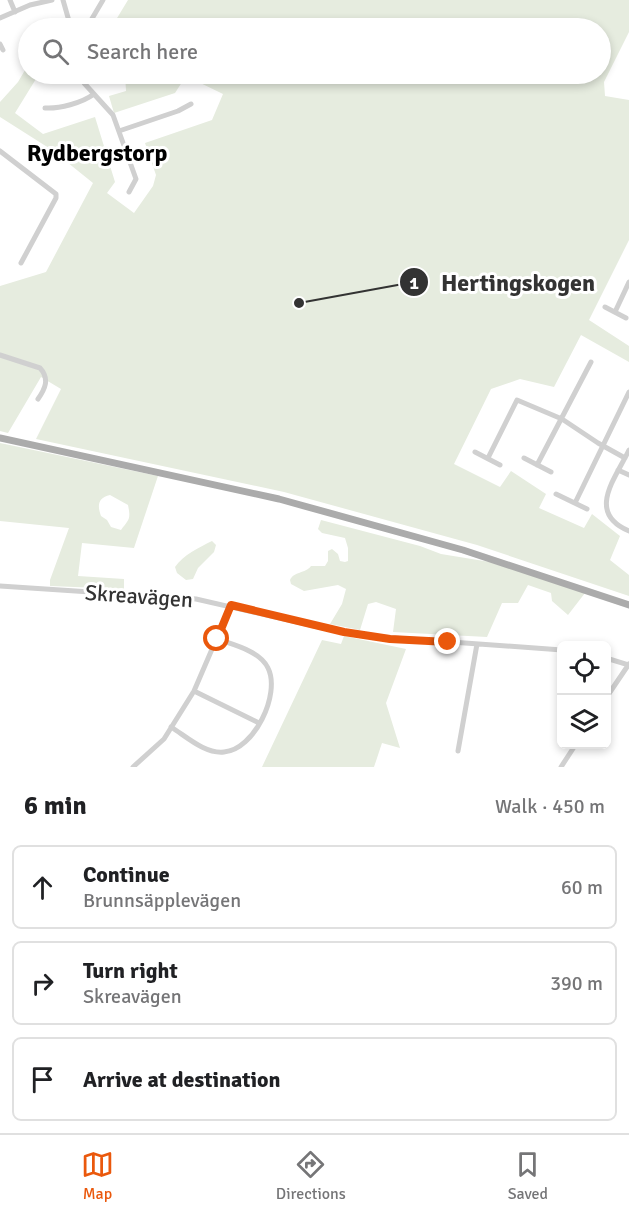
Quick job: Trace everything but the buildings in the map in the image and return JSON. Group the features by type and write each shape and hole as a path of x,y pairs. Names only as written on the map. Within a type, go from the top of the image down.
{"main road":[{"path":"0,438 279,499 463,550 629,604"}],"street":[{"path":"10,0 15,12"},
{"path":"0,18 52,0"},
{"path":"63,0 68,18"},
{"path":"92,18 103,0"},
{"path":"85,84 111,111 136,179 129,192"},
{"path":"45,108 53,109 94,94"},
{"path":"119,131 184,109 191,104"},
{"path":"0,151 56,194 56,198 21,262"},
{"path":"615,312 629,282"},
{"path":"605,307 626,318"},
{"path":"0,355 40,368 46,382 44,391 38,399"},
{"path":"537,465 591,362"},
{"path":"575,503 629,392"},
{"path":"488,458 517,400 562,419 625,458"},
{"path":"627,530 611,520 606,507 606,499 629,450"},
{"path":"475,452 500,465"},
{"path":"524,458 551,472"},
{"path":"618,470 629,475"},
{"path":"556,494 587,509"},
{"name":"Skreavägen","path":"0,586 206,600 357,634 390,639 557,650"},
{"path":"134,767 164,739 194,692 231,605"},
{"path":"171,727 208,750 225,752 241,747 253,736 271,698 273,683 268,667 258,656 217,639"},
{"path":"458,751 477,644"},
{"path":"608,695 629,664 611,659"},
{"path":"194,692 259,723"},
{"path":"561,767 573,749"}],"shaded area":[{"path":"128,0 629,0 629,32 611,68 611,18 117,18"},
{"path":"18,82 18,84 33,84 15,113 43,134 95,117 115,182 107,193 134,213 153,186 156,175 145,143 212,120 223,94 202,84 604,84 605,96 629,100 629,240 589,320 629,346 629,362 581,335 554,387 520,379 491,389 454,464 500,487 511,471 546,494 539,508 584,528 592,514 620,536 610,560 629,575 629,596 477,545 284,492 36,439 61,389 41,377 8,433 0,431 0,286 46,272 93,183 52,150 0,117 0,102"},
{"path":"126,84 181,84 175,93 114,113 109,96 126,91"},
{"path":"0,443 158,476 134,548 82,543 78,576 124,579 124,589 50,586 50,580 69,528 0,521","holes":["110,495 128,505 129,519 121,530 111,527 101,516 100,502 106,496"]},
{"path":"321,520 420,546 441,554 490,562 585,593 568,615 552,601 551,593 528,585 518,603 502,603 487,637 393,632 396,609 376,602 368,604 360,630 330,624 342,604 346,589 338,585 304,591 291,584 290,580 294,575 311,566 325,566 328,561 328,551 332,549 338,554 340,561 348,561 345,538 322,533 318,529"},
{"path":"212,541 216,545 214,552 198,568 193,579 186,580 177,573 175,567 182,559"},
{"path":"344,636 406,649 386,703 400,748 382,743 374,767 262,767 322,640 341,644"}],"place":[{"name":"Hertingskogen","path":"299,303"}],"district":[{"name":"Rydbergstorp","path":"97,153"}],"route":[{"path":"217,639 231,605 344,632 390,639 448,642"}]}
